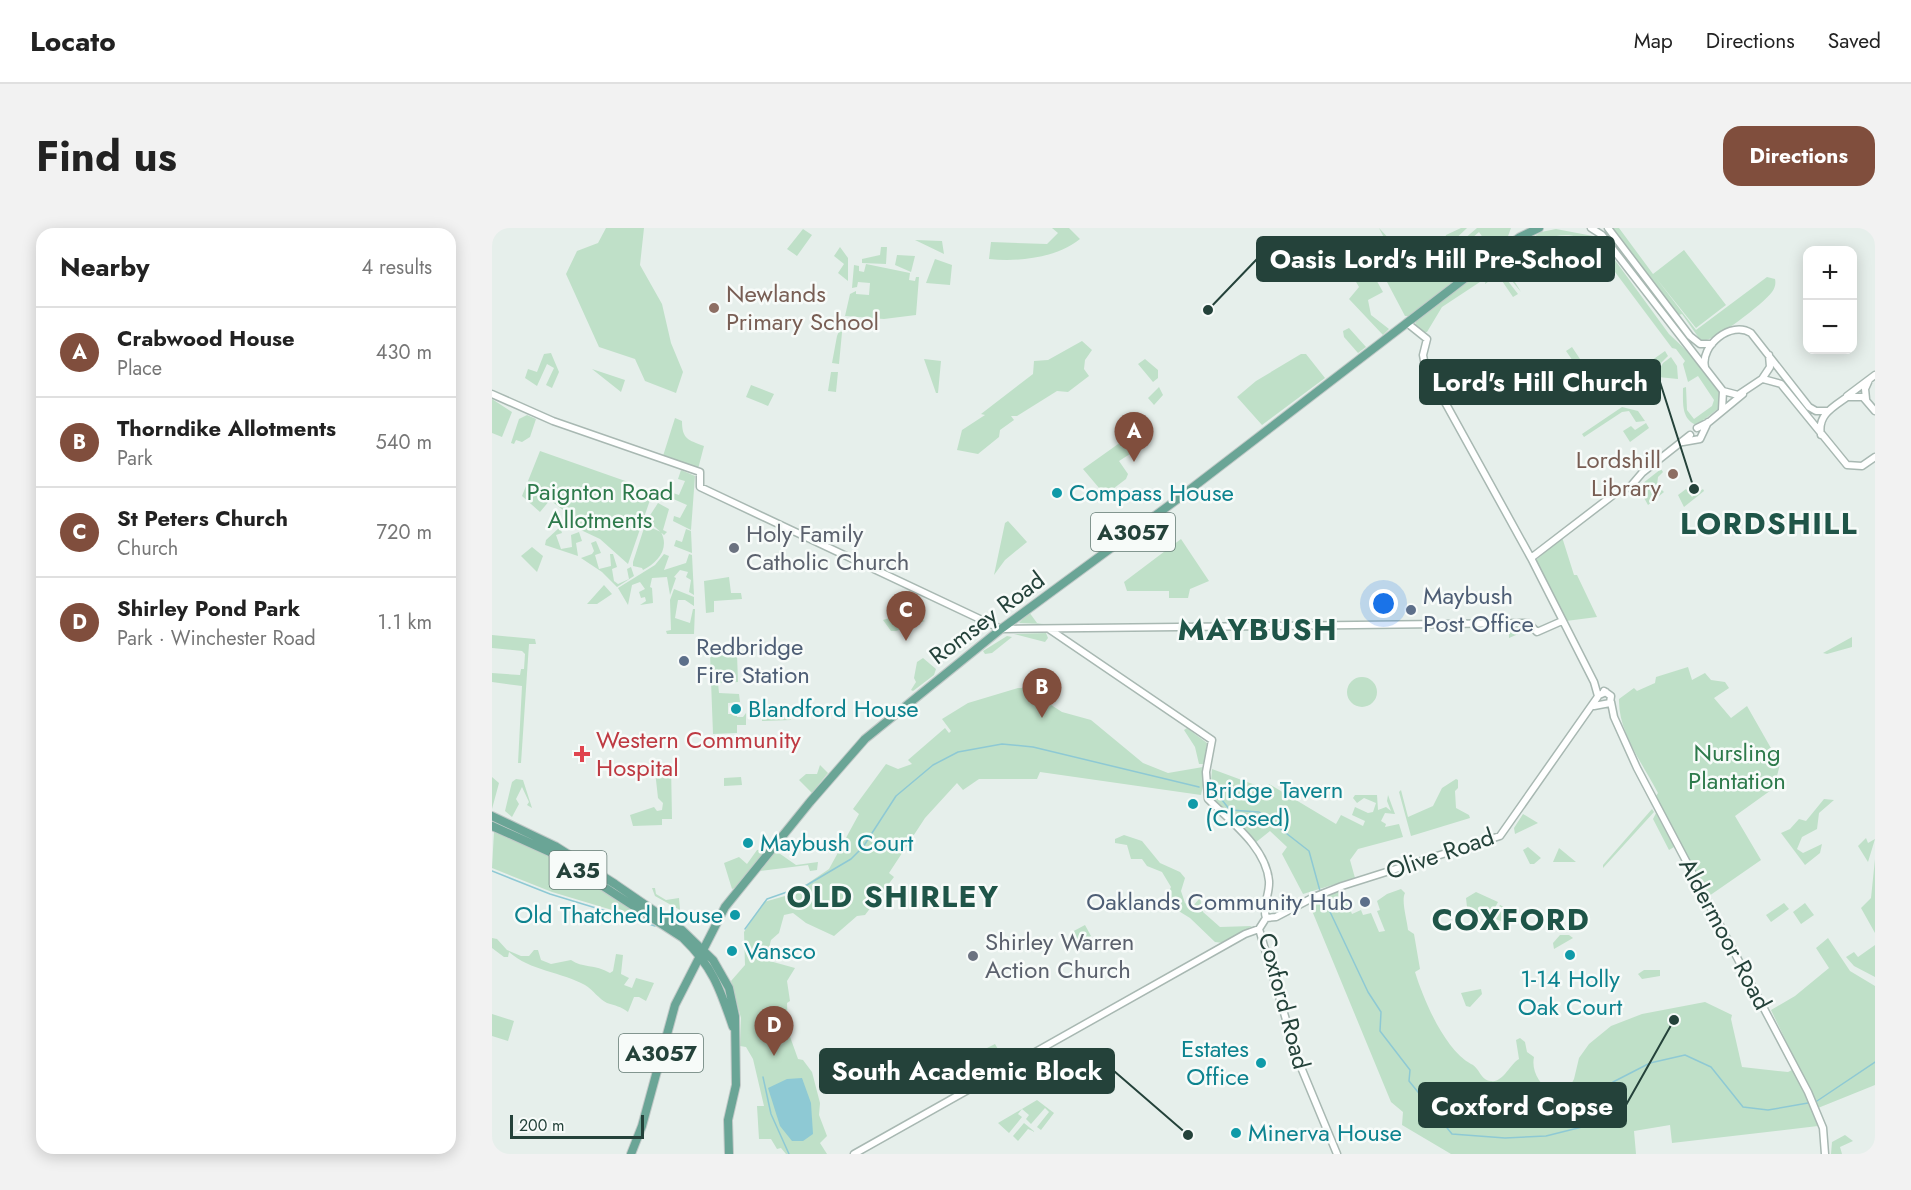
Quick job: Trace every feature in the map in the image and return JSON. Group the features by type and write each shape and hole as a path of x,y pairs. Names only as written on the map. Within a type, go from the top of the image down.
{"main road":[{"name":"Romsey Road","path":"631,1154 642,1126 675,1005 701,951 735,895 854,750 891,716 1001,629 1178,499 1529,228"},
{"name":"Romsey Road","path":"1520,237 1539,228"},
{"name":"A35","path":"492,816 565,852 674,923 701,951 718,983 735,1034 735,1085 728,1120 729,1154"},
{"name":"A35","path":"492,826 550,852 701,951"}],"street":[{"path":"1591,228 1602,235 1723,391 1734,395 1743,393"},
{"path":"1608,228 1690,336 1700,344 1712,344"},
{"path":"1407,323 1427,339 1423,355 1425,366 1531,558 1594,682 1598,697 1606,704"},
{"path":"1705,368 1705,354 1712,344 1729,331 1745,329 1751,333 1809,407 1816,411 1828,411"},
{"path":"1692,437 1691,430 1700,430 1759,381 1770,367 1769,355"},
{"path":"1821,436 1820,423 1828,411 1872,377"},
{"path":"1872,377 1865,388 1866,399 1875,411"},
{"path":"1759,381 1771,379 1781,384 1821,436 1847,465 1863,466 1875,457"},
{"path":"1722,410 1723,391"},
{"path":"492,394 561,424 700,472 700,487 1001,629 1528,623 1538,632 1562,621"},
{"path":"1847,397 1857,396 1866,399"},
{"path":"1531,558 1617,492 1630,487 1642,473 1683,442 1692,437 1700,439 1700,430"},
{"name":"Coxford Road","path":"1048,628 1212,740 1206,772 1208,799 1244,834 1266,867 1269,881 1264,911 1266,918 1260,929 1298,1060 1337,1154"},
{"path":"1594,682 1611,696 1606,704 1594,706"},
{"path":"1598,697 1606,692"},
{"name":"Olive Road","path":"1266,918 1276,917 1314,897 1342,886 1500,836 1594,706 1598,697"},
{"name":"Aldermoor Road","path":"1606,704 1637,768 1808,1092 1823,1128 1825,1154"},
{"path":"854,1154 1245,934 1260,929"}],"green space":[{"path":"606,228 644,228 640,265 662,304 671,343 683,372 676,393 645,381 635,359 599,347 566,274 577,251 598,243"},
{"path":"1052,228 1069,228 1080,239 1060,251 1037,257 1012,260 989,259 991,242 1047,244 1058,233"},
{"path":"1379,228 1392,242 1400,238 1403,244 1395,259"},
{"path":"1461,228 1467,228 1447,247 1443,244 1446,235"},
{"path":"1477,228 1511,228 1507,239 1492,251 1479,232 1472,238 1481,257 1469,266 1465,274 1411,316 1405,316 1387,282 1387,276 1398,273 1419,275 1424,273"},
{"path":"1612,228 1619,228 1653,274 1684,250 1726,305 1696,328 1656,278 1696,330 1767,277 1775,279 1775,287 1767,298 1749,313 1716,335 1701,341 1682,314 1679,315 1671,306"},
{"path":"803,229 812,235 797,256 787,249"},
{"path":"1556,229 1593,236 1601,241 1669,334 1687,351 1718,390 1721,396 1719,408 1697,425 1688,419 1684,410 1683,388 1686,387 1687,410 1694,419 1712,406 1714,400 1698,376 1688,382 1683,364 1685,361 1676,349 1672,348 1594,244 1575,236 1566,235 1548,238 1521,252 1530,256 1507,269 1521,292 1497,263 1541,232"},
{"path":"915,240 942,241 944,254"},
{"path":"840,247 848,258 848,281 838,273 844,264 834,256"},
{"path":"881,247 887,247 886,264 862,263 862,259 880,255"},
{"path":"897,255 915,256 911,272 895,265"},
{"path":"935,259 952,265 950,285 926,283"},
{"path":"1494,263 1518,294 1513,297 1498,275 1485,284 1486,278 1442,307 1427,332 1421,332 1415,326 1416,320 1489,264 1491,266"},
{"path":"866,264 910,273 909,280 915,281 916,277 919,277 916,315 884,319 845,316 850,294 856,291 856,294 869,295 870,283 858,282 857,287 852,288 854,265 859,266 859,271 864,272"},
{"path":"1369,267 1383,292 1368,300 1371,315 1389,329 1383,335 1349,299 1359,287 1352,275"},
{"path":"843,322 839,364 832,363 837,336"},
{"path":"1349,328 1366,347 1358,353 1344,337 1343,331"},
{"path":"1082,341 1092,350 1085,360 1084,369 1089,376 1068,392 1057,391 1017,416 1011,416 1014,420 1000,430 999,437 978,454 957,450 962,430 985,415 981,414 1033,374 1034,361 1048,360"},
{"path":"1572,347 1586,368 1575,364 1566,351"},
{"path":"1665,351 1668,356 1647,377 1641,368"},
{"path":"551,353 559,372 552,388 546,385 554,368 547,364 537,386 525,378 528,369 537,372 544,354"},
{"path":"1301,354 1306,354 1325,378 1262,425 1237,397 1256,381"},
{"path":"1671,357 1677,366 1678,379 1656,376 1663,363"},
{"path":"924,359 941,361 938,393 936,393"},
{"path":"1145,359 1158,370 1158,378 1153,382 1138,364"},
{"path":"592,369 625,380 621,392"},
{"path":"831,372 838,372 836,392 828,391"},
{"path":"751,385 774,394 768,406 746,397"},
{"path":"1159,387 1163,395 1154,405 1148,398"},
{"path":"492,399 512,412 502,437 492,433"},
{"path":"1622,407 1638,411 1645,421 1636,422 1629,411 1622,412 1584,437 1582,434"},
{"path":"527,415 536,419 530,437 522,442 516,440 514,444 511,443 519,419"},
{"path":"675,418 682,421 683,432 687,438 704,446 698,469 663,456"},
{"path":"1646,423 1649,428 1630,442 1623,431 1631,426 1635,430"},
{"path":"1121,442 1130,454 1119,461 1128,474 1126,479 1105,495 1083,469"},
{"name":"Paignton Road Allotments","path":"540,451 631,483 628,493 650,500 628,564 600,539 566,523 572,517 550,500 540,512 522,496"},
{"path":"1661,469 1663,472 1658,477 1657,485 1664,492 1648,505 1638,487"},
{"path":"681,470 695,476 691,530 673,521 674,516 680,518 687,505 671,498 673,493 679,495 685,481 678,479"},
{"path":"1686,489 1692,497 1703,489 1704,491 1684,507 1678,495"},
{"path":"658,503 669,509 663,530 667,532 664,535 647,520"},
{"path":"1008,521 1027,542 1005,560 994,575 1005,523"},
{"path":"645,525 661,532 664,544 661,555 643,570 633,566 633,562"},
{"path":"560,527 562,533 556,535 561,549 572,547 571,535 579,532 582,541 576,543 578,556 545,545 546,540"},
{"path":"686,529 691,531 692,553 674,546 676,540 682,542"},
{"path":"1562,537 1574,575 1577,575 1597,617 1566,621 1537,566 1536,560"},
{"path":"1181,539 1209,581 1190,589 1188,598 1169,598 1169,591 1127,591 1124,582"},
{"path":"596,541 601,553 595,555 599,569 611,566 610,554 613,554 617,567 612,569 614,581 618,584 629,579 627,569 631,567 634,576 617,587 602,572 581,558 592,554 594,551 591,543"},
{"path":"532,547 543,556 537,572 521,556"},
{"path":"664,554 669,556 664,570 686,563 689,554 692,555 694,595 689,592 691,580 686,577 688,572 680,570 674,577 676,578 670,595 667,577 652,578 650,587 653,603 640,605 646,601 645,597 641,598 639,592 645,589 640,582 632,585 628,605 618,588 655,565"},
{"path":"729,577 731,593 741,593 742,599 714,601 714,612 706,613 704,581"},
{"path":"604,585 612,594 597,604 587,604"},
{"path":"674,589 694,597 694,606 685,600 678,600 675,618 690,623 693,609 695,609 694,634 667,634 666,631 671,630 670,600"},
{"path":"909,610 915,613 917,618 925,621 891,631 883,620 896,616 900,612"},
{"path":"1029,612 1037,623 1043,624 1019,623"},
{"path":"1509,627 1527,627 1530,629 1509,638"},
{"path":"1046,633 1048,638 1045,642 1014,634"},
{"path":"492,635 535,639 536,644 529,644 521,763 518,763 522,686 492,682 492,673 520,675 521,669 524,669 525,654 522,651 492,648"},
{"path":"1007,636 1012,637 992,653 985,654 983,651"},
{"path":"1852,637 1852,647 1823,653"},
{"path":"710,654 737,654 738,682 718,683 719,693 739,694 740,702 728,703 728,714 743,717 746,713 746,725 737,725 737,733 713,734"},
{"path":"923,658 936,669 934,675 913,691 911,690 916,682 914,678 917,662"},
{"name":"Nursling Plantation","path":"1688,667 1692,680 1705,673 1711,680 1725,682 1729,688 1714,698 1731,718 1747,706 1780,764 1774,788 1735,816 1761,860 1709,896 1657,800 1658,793 1632,748 1620,711 1619,699 1634,688 1637,691 1655,683 1656,677"},
{"path":"1362,677 1373,681 1377,692 1373,703 1362,707 1351,703 1347,692 1351,681"},
{"path":"1025,688 1062,712 1091,720 1143,763 1168,773 1203,767 1202,775 1206,772 1201,795 1040,772 1037,779 979,779 963,790 957,783 925,818 889,873 894,877 865,915 857,916 834,936 806,923 793,913 784,915 779,933 771,940 766,960 795,968 787,981 790,1001 787,1003 788,1031 798,1059 803,1060 812,1072 820,1103 819,1115 827,1136 820,1143 827,1154 786,1154 781,1148 777,1149 771,1139 759,1139 757,1106 764,1106 753,1059 746,1047 740,1046 741,1018 731,981 745,965 744,932 764,902 792,894 829,869 859,814 853,809 886,764 898,769 912,764 908,760 945,728 949,733 951,731 942,719 968,703"},
{"path":"763,714 791,714 791,720 762,721"},
{"path":"1187,728 1207,743 1204,764 1199,764 1195,747 1184,730"},
{"path":"654,762 671,765 672,819 662,819 662,825 633,826 630,815 654,807 657,811 662,810 663,803 658,798"},
{"path":"820,765 828,773 812,793 799,780 806,774 817,774"},
{"path":"1212,769 1266,789 1269,784 1336,824 1341,815 1363,826 1365,821 1352,815 1355,807 1368,813 1373,812 1376,803 1364,798 1357,803 1353,798 1355,795 1377,795 1378,810 1386,807 1391,811 1387,801 1388,795 1395,814 1385,813 1381,821 1386,824 1385,827 1399,824 1403,837 1358,849 1350,860 1355,878 1303,894 1282,854 1287,847 1270,831 1255,843 1210,796"},
{"path":"492,777 499,783 492,809"},
{"path":"741,777 742,785 724,786 724,778"},
{"path":"516,779 523,780 532,808 527,805 529,802 522,787 516,799 519,804 512,817 505,811 512,782"},
{"path":"1456,779 1458,788 1455,791 1456,808 1469,815 1470,818 1411,836 1399,792 1401,790 1408,817 1433,806 1442,788"},
{"path":"1824,799 1834,800 1819,813 1817,829 1802,837 1797,849 1803,853 1822,844 1820,853 1805,865 1781,833 1790,829 1799,819 1806,821"},
{"path":"1652,809 1654,812 1603,868 1603,865"},
{"path":"1656,813 1674,847 1669,850 1653,819"},
{"path":"1523,814 1538,823 1515,834 1514,828"},
{"path":"494,831 549,855 659,924 552,892 492,868"},
{"path":"1124,835 1142,841 1160,863 1180,872 1185,878 1181,891 1185,903 1191,908 1200,898 1203,912 1220,927 1252,926 1223,943 1215,942 1190,918 1164,902 1171,887 1162,872 1147,866 1142,859 1131,859 1127,845 1115,843 1115,839"},
{"path":"1866,838 1868,843 1875,839 1868,862 1858,846"},
{"path":"1528,847 1541,858 1534,864 1530,864 1523,850"},
{"path":"1559,848 1576,862 1553,862"},
{"path":"767,849 737,887 732,889 724,863 739,857 747,864 757,850"},
{"path":"776,851 796,865 818,862 817,870 810,871 808,865 759,871"},
{"path":"1875,859 1875,933 1861,908 1871,898"},
{"path":"652,888 655,888 656,894 666,900 679,898 680,910 655,896"},
{"path":"1401,889 1405,893 1404,905 1408,930 1414,934 1420,969 1415,972 1424,997 1437,1024 1453,1048 1487,1080 1499,1079 1519,1059 1516,1040 1520,1038 1525,1042 1527,1052 1534,1057 1537,1077 1552,1092 1552,1097 1566,1094 1574,1079 1579,1058 1589,1044 1611,1026 1642,1014 1705,1002 1732,1015 1742,1067 1788,1072 1794,1069 1818,1126 1672,1143 1670,1125 1634,1131 1636,1154 1451,1154 1402,1125 1403,1112 1391,1102 1308,901 1342,890 1352,914 1361,910 1363,915 1371,913 1379,932 1385,931 1377,911 1380,910 1377,901"},
{"path":"1476,892 1498,902 1489,919 1467,907 1466,898"},
{"path":"1784,903 1789,909 1771,922 1766,915"},
{"path":"1805,903 1814,915 1801,924 1793,912"},
{"path":"1500,905 1510,910 1503,922 1493,918"},
{"path":"1085,925 1091,936 1074,945 1070,933"},
{"path":"1560,935 1569,935 1573,938 1554,949 1553,943"},
{"path":"492,938 497,939 507,950 521,956 529,956 534,950 538,950 541,960 551,964 571,960 610,973 613,971 616,954 623,955 621,974 629,978 624,985 632,988 636,978 654,983 646,1001 634,997 628,1012 607,1003 588,987 576,981 526,963 509,952 508,957 504,957 492,948"},
{"path":"1828,938 1850,971 1875,986 1875,1085 1818,1108 1771,1010 1795,996 1829,968 1816,948"},
{"path":"1875,945 1875,977 1854,966 1846,957 1854,952 1858,957"},
{"path":"1644,970 1660,970 1660,976 1642,979 1638,974"},
{"path":"1481,989 1482,994 1470,1007 1466,1006 1461,993"},
{"path":"492,1014 514,1021 508,1041 492,1036"},
{"path":"995,1044 1006,1063 992,1071 981,1051"},
{"path":"1037,1100 1054,1113 1041,1130 1037,1127 1049,1112 1045,1108 1031,1124 1026,1119 1029,1115 1022,1109 1018,1114 1022,1117 1009,1133 998,1123"},
{"path":"1024,1123 1035,1132 1028,1129 1018,1141 1013,1136"},
{"path":"1845,1135 1853,1141 1840,1147 1842,1154 1831,1154 1832,1142"}],"water":[{"path":"802,1078 811,1103 813,1134 803,1141 792,1141 780,1126 768,1088 787,1079"}],"waterway":[{"path":"745,929 767,899 807,885 851,859 863,847 896,796 933,765 958,752 1002,744 1033,747 1199,787"},
{"path":"1214,790 1230,810 1259,812 1309,851 1320,891"},
{"path":"492,871 550,894 655,926"},
{"path":"1323,897 1368,992 1381,1012 1380,1031 1410,1070 1409,1081 1452,1134 1505,1138 1546,1136 1582,1127 1604,1103 1613,1082 1650,1063 1685,1055 1711,1067 1743,1107 1768,1110 1808,1103"},
{"path":"1817,1101 1875,1062"},
{"path":"763,1077 771,1114 789,1154"}],"place":[{"name":"Newlands Primary School","path":"714,308"},
{"name":"Oasis Lord's Hill Pre-School","path":"1208,310"},
{"name":"Crabwood House","path":"1134,462"},
{"name":"Lordshill Library","path":"1673,474"},
{"name":"Lord's Hill Church","path":"1694,489"},
{"name":"Compass House","path":"1057,493"},
{"name":"Holy Family Catholic Church","path":"734,548"},
{"name":"Maybush Post Office","path":"1411,610"},
{"name":"St Peters Church","path":"906,641"},
{"name":"Redbridge Fire Station","path":"684,661"},
{"name":"Blandford House","path":"736,709"},
{"name":"Thorndike Allotments","path":"1042,718"},
{"name":"Western Community Hospital","path":"582,754"},
{"name":"Bridge Tavern (Closed)","path":"1193,804"},
{"name":"Maybush Court","path":"748,843"},
{"name":"Oaklands Community Hub","path":"1365,902"},
{"name":"Old Thatched House","path":"735,915"},
{"name":"Vansco","path":"732,951"},
{"name":"1-14 Holly Oak Court","path":"1570,955"},
{"name":"Shirley Warren Action Church","path":"973,956"},
{"name":"Coxford Copse","path":"1674,1020"},
{"name":"Shirley Pond Park","path":"774,1056"},
{"name":"Estates Office","path":"1261,1063"},
{"name":"Minerva House","path":"1236,1133"},
{"name":"South Academic Block","path":"1188,1135"}],"district":[{"name":"LORDSHILL","path":"1769,524"},
{"name":"MAYBUSH","path":"1258,630"},
{"name":"OLD SHIRLEY","path":"893,897"},
{"name":"COXFORD","path":"1511,920"}]}
